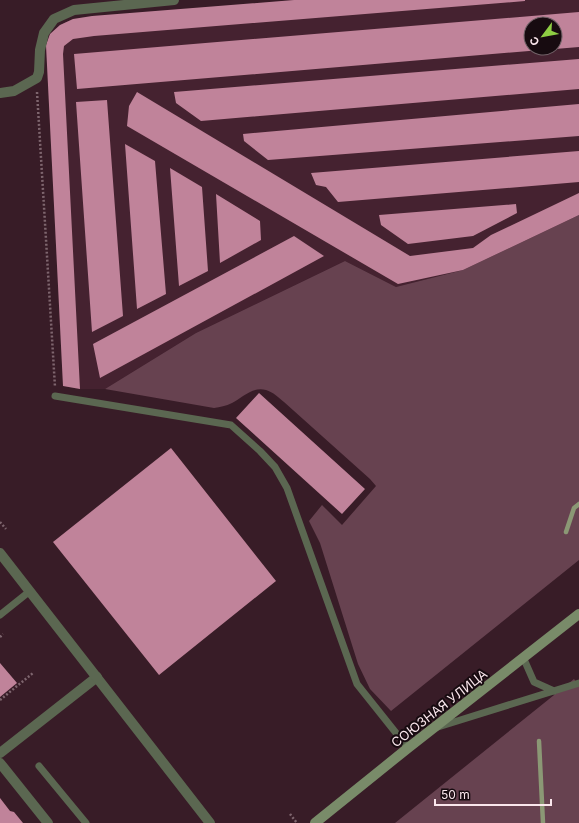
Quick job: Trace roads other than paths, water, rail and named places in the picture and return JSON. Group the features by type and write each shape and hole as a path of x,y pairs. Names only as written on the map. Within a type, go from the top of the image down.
{"main road":[{"name":"СОЮЗНАЯ УЛИЦА","path":"315,823 579,614"}],"street":[{"path":"0,93 14,91 36,78 39,72 40,50 44,33 54,19 74,10 174,0"},
{"path":"0,553 210,823"},
{"path":"1,750 97,677"},
{"path":"0,763 48,823"}],"lane":[{"path":"55,396 231,425 260,451 275,467 287,488 357,684 408,748"},
{"path":"0,615 30,591"},
{"path":"524,658 534,682 554,692"},
{"path":"434,728 579,684"},
{"path":"39,766 86,823"}],"waterway":[{"path":"566,532 574,508 579,504"},
{"path":"539,741 543,823"}]}
